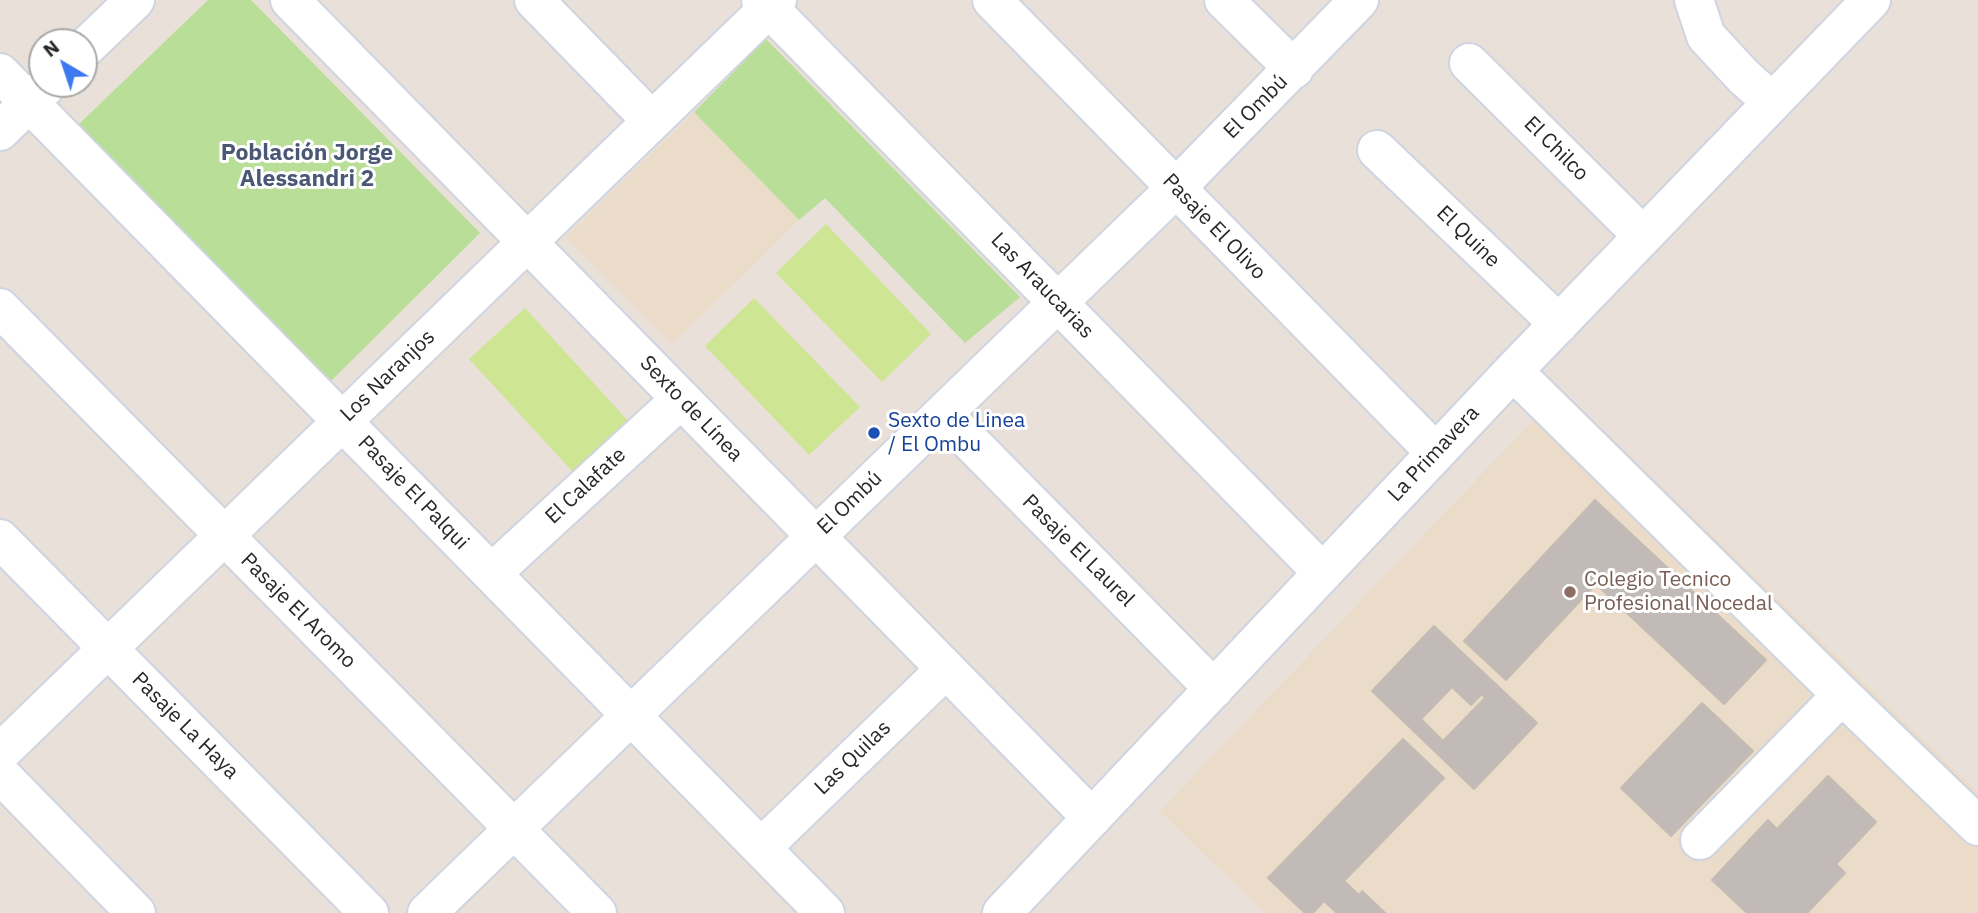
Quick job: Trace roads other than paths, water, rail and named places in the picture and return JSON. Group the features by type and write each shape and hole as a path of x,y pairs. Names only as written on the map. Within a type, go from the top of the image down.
{"street":[{"path":"98,36 135,0"},
{"name":"Sexto de Línea","path":"290,0 1092,818"},
{"path":"534,0 652,121"},
{"name":"Pasaje El Olivo","path":"992,0 1436,453"},
{"path":"1224,0 1294,69"},
{"name":"El Ombú","path":"427,913 1176,188 1359,0"},
{"path":"1694,0 1706,36 1744,77 1772,102"},
{"name":"La Primavera","path":"1002,913 1513,371 1871,0"},
{"name":"Los Naranjos","path":"0,753 652,121 769,3"},
{"name":"Las Araucarias","path":"769,3 1323,573"},
{"name":"El Chilco","path":"1469,62 1643,236"},
{"name":"Pasaje El Palqui","path":"0,73 28,87"},
{"path":"0,131 34,98"},
{"name":"Pasaje El Palqui","path":"44,98 342,421 825,913"},
{"name":"El Quine","path":"1377,150 1559,324"},
{"name":"Pasaje El Aromo","path":"0,308 597,913"},
{"path":"1513,371 1978,826"},
{"name":"El Calafate","path":"492,573 681,399"},
{"name":"Pasaje El Laurel","path":"943,414 1214,689"},
{"name":"Pasaje La Haya","path":"0,540 369,913"},
{"name":"Las Quilas","path":"761,848 946,669"},
{"path":"1700,840 1842,695"},
{"path":"0,774 136,913"}],"place":[{"name":"Sexto de Linea / El Ombu","path":"874,433"},
{"name":"Colegio Tecnico Profesional Nocedal","path":"1570,592"}],"district":[{"name":"Población Jorge Alessandri 2","path":"307,166"}]}
